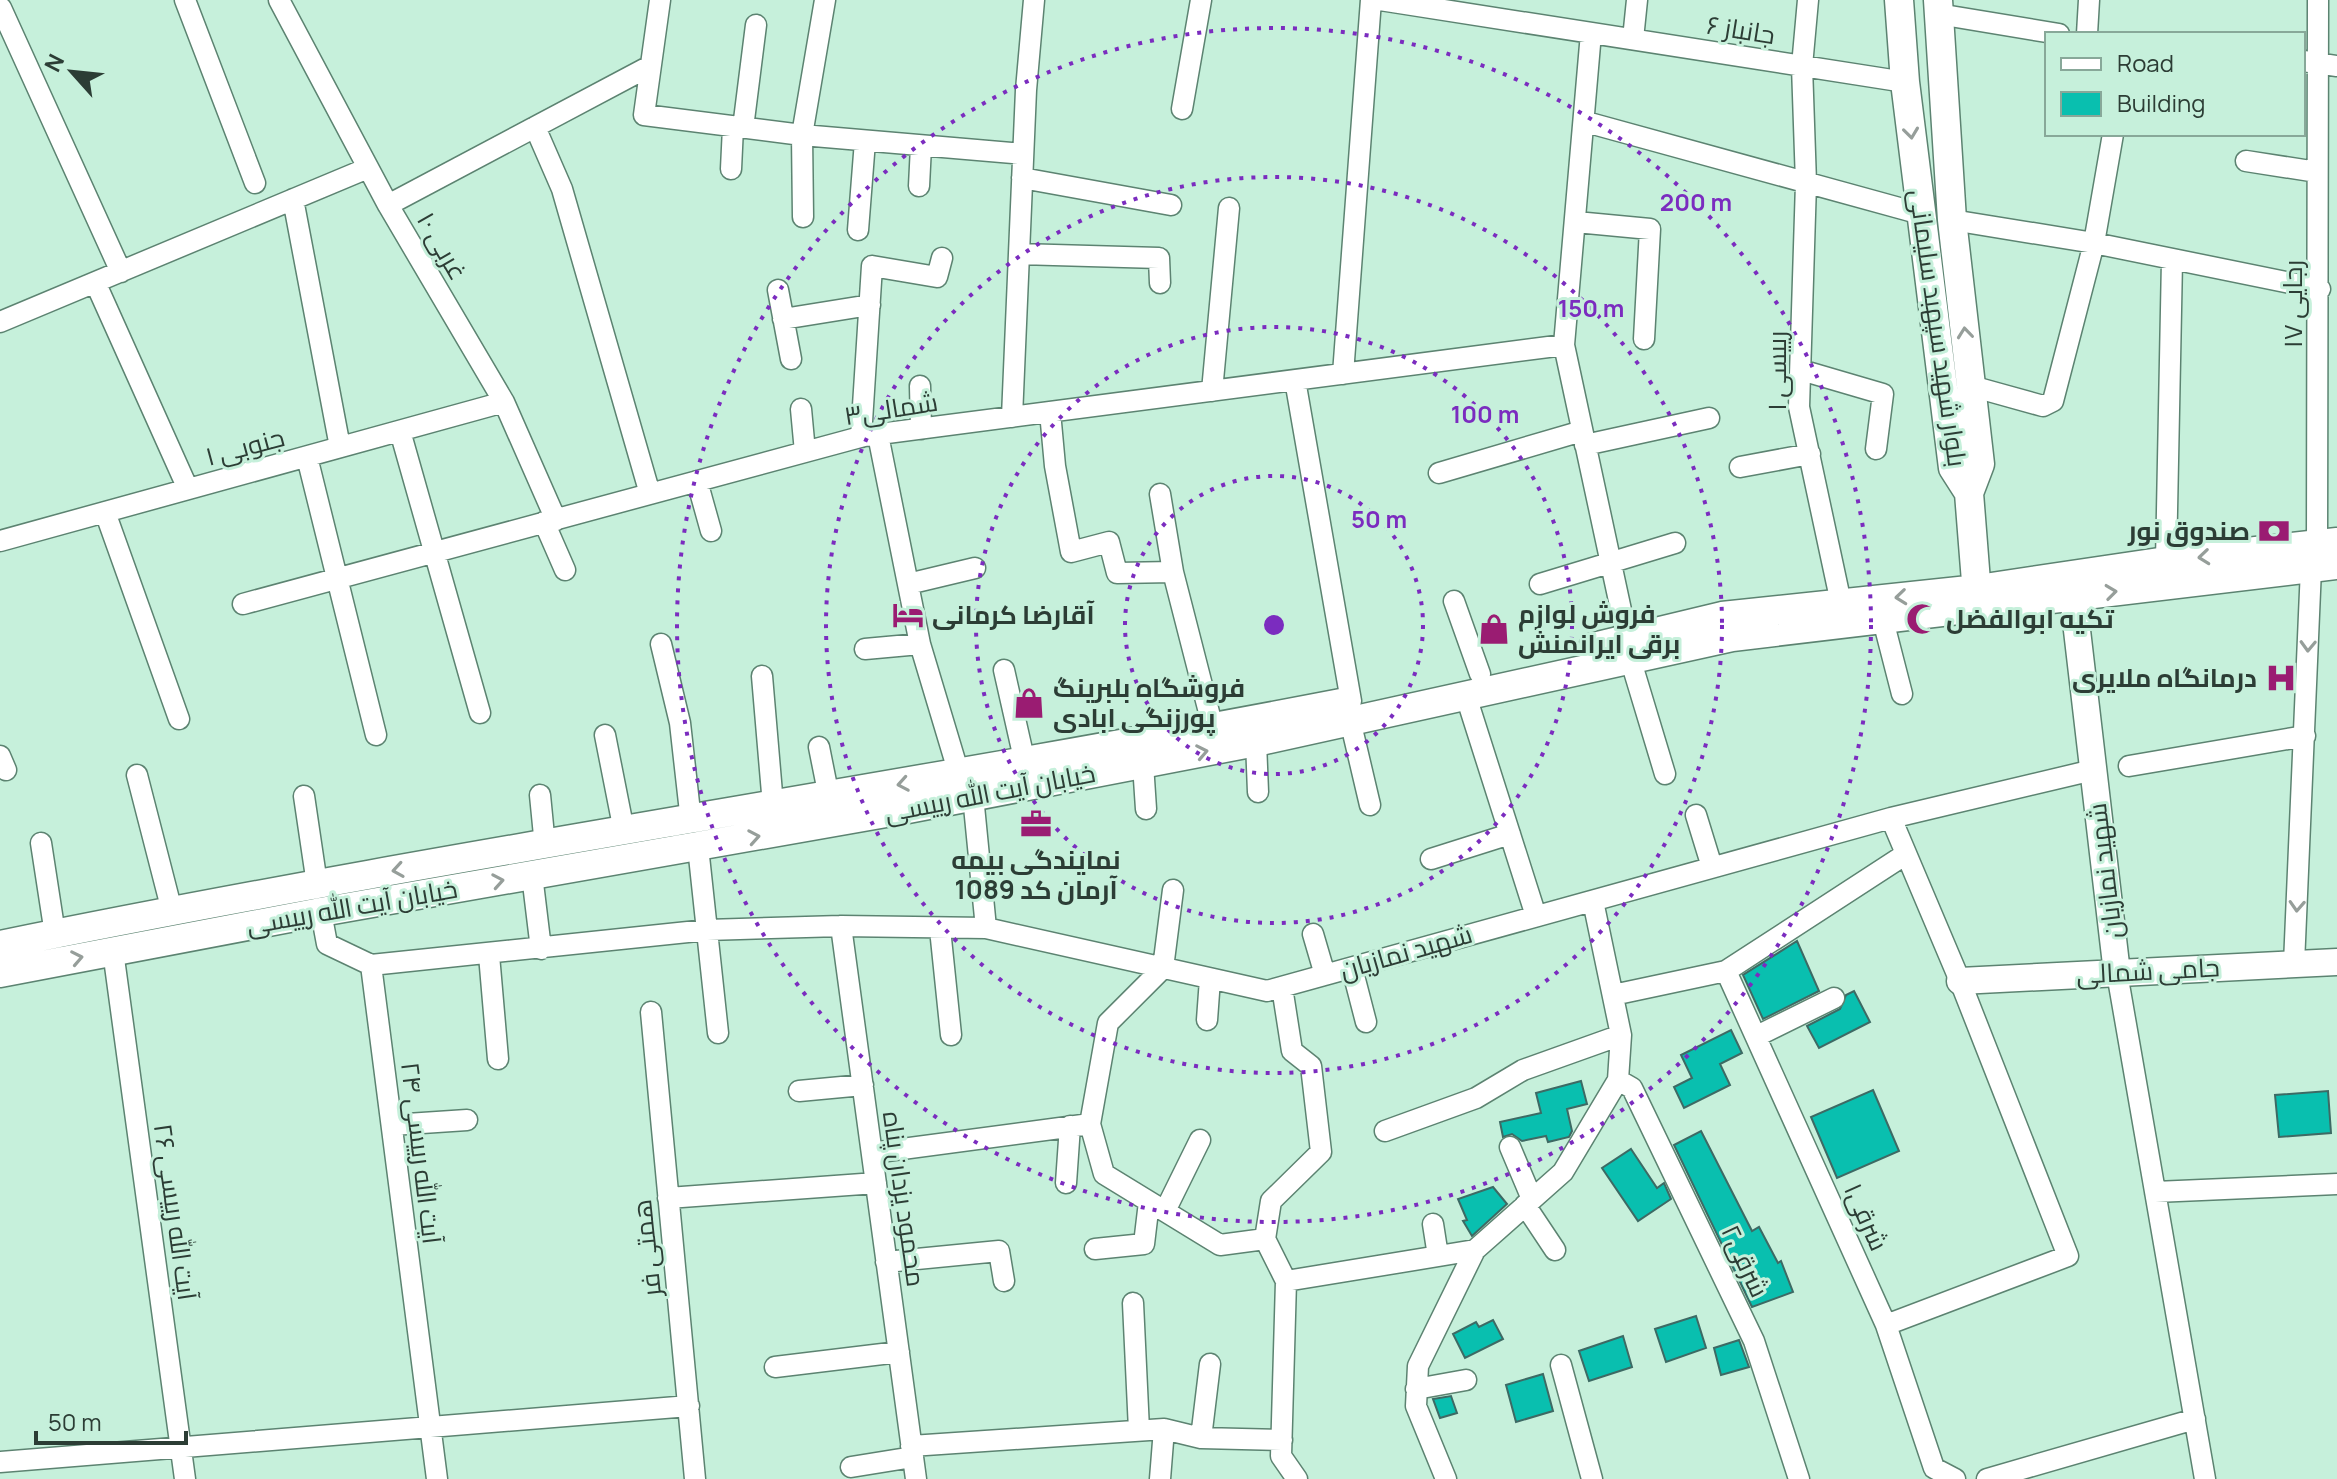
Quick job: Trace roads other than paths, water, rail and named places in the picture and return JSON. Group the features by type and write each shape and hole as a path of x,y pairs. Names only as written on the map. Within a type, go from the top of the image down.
{"main road":[{"name":"بلوار شهید سپهبد سلیمانی","path":"1899,1 1905,82 1953,468 1969,493"},
{"name":"بلوار شهید سپهبد سلیمانی","path":"1938,7 1952,220 1980,464 1969,493"},
{"path":"1969,493 1978,600"},
{"path":"1978,600 2166,561 2325,555"},
{"path":"1978,600 2073,596 2325,555"},
{"name":"خیابان آیت الله رییسی","path":"966,785 1025,763 1213,728 1350,710 1473,684 1629,648 1722,616 1841,603 1978,600"},
{"name":"خیابان آیت الله رییسی","path":"1629,648 1883,620 1978,600"},
{"name":"خیابان آیت الله رییسی","path":"0,945 172,911 532,875 694,834 966,785 1143,764 1256,742 1350,710"},
{"name":"خیابان آیت الله رییسی","path":"0,973 113,951 319,898 545,846 624,831 694,834 773,805 831,810"}],"street":[{"path":"185,0 255,183"},
{"name":"غربی ۱۰","path":"279,0 388,205 504,402 550,521 565,570"},
{"path":"660,0 644,115 802,135 1023,154"},
{"path":"803,217 802,135 825,0"},
{"path":"1012,417 1023,154 1034,0"},
{"path":"1182,109 1201,0"},
{"path":"1343,374 1371,0"},
{"name":"جانباز ۶","path":"1380,0 1439,4 1591,33 1905,82"},
{"path":"1633,39 1637,0"},
{"name":"رییسی ۱","path":"1808,0 1802,66 1806,183 1799,407 1841,603"},
{"path":"2087,32 2089,0"},
{"name":"رجایی ۱۷","path":"2294,964 2305,736 2325,555 2320,289 2328,253 2317,172 2318,0"},
{"path":"7,6 121,272"},
{"path":"1938,7 2050,32"},
{"path":"731,169 756,25"},
{"path":"1591,33 1586,122 1564,345 1629,648 1665,774"},
{"path":"388,205 650,66"},
{"path":"1586,122 1921,214"},
{"path":"535,127 562,189 650,494"},
{"path":"1971,386 2050,406 2094,243 2113,136"},
{"path":"858,230 865,141"},
{"path":"919,186 921,146"},
{"path":"2246,161 2317,172"},
{"path":"0,322 368,168"},
{"path":"1022,178 1171,205"},
{"path":"293,199 340,447"},
{"path":"1212,391 1229,208"},
{"path":"1952,220 2094,243 2320,289"},
{"path":"1576,222 1650,229 1644,339"},
{"path":"1019,254 1159,258 1160,283"},
{"path":"942,258 937,277 872,266 870,436 920,644 966,785 986,928"},
{"path":"2166,561 2172,260"},
{"path":"96,284 188,489"},
{"path":"778,290 791,359"},
{"path":"783,319 870,305"},
{"name":"شمالی۳","path":"243,604 870,436 1564,345"},
{"path":"1801,370 1883,394 1876,449"},
{"path":"1295,380 1350,710 1370,805"},
{"path":"920,386 921,429"},
{"name":"جنوبی ۱","path":"2,535 105,512 504,402"},
{"path":"801,409 805,452"},
{"path":"1050,412 1055,466 1071,552 1109,542 1117,573 1173,572"},
{"path":"1439,473 1584,438 1709,418"},
{"path":"400,431 480,713"},
{"path":"1740,467 1810,454"},
{"path":"307,457 376,735"},
{"path":"697,481 711,531"},
{"path":"1160,494 1173,572 1213,728"},
{"path":"105,512 179,719"},
{"path":"1540,584 1675,543"},
{"path":"908,584 975,568"},
{"name":"شهید نمازیان","path":"2073,596 2117,973"},
{"path":"1454,601 1510,834 1536,916"},
{"path":"1883,620 1902,694"},
{"path":"661,644 680,723 718,1033"},
{"path":"865,649 920,644"},
{"path":"1004,670 1025,763"},
{"path":"762,676 773,805"},
{"path":"605,735 624,831"},
{"path":"2129,766 2305,736"},
{"path":"1256,742 1258,792"},
{"path":"819,747 831,810"},
{"path":"1143,764 1146,809"},
{"name":"شهید نمازیان","path":"371,965 707,930 841,926 986,928 1267,991 1891,818 2093,770"},
{"path":"137,775 172,911"},
{"path":"540,795 545,846"},
{"path":"304,796 327,944 371,965"},
{"path":"1696,815 1712,867"},
{"path":"1886,1325 2068,1256 1960,981 1891,818"},
{"path":"1431,859 1510,834"},
{"path":"41,843 55,934"},
{"path":"1613,995 1726,971 1906,854"},
{"path":"532,875 541,949"},
{"path":"1066,1183 1108,1023 1163,968 1173,890"},
{"path":"1446,1479 1416,1406 1418,1366 1475,1250 1563,1172 1618,1080 1621,1035 1593,901"},
{"name":"محمود یزدان پناه","path":"841,926 916,1479"},
{"path":"940,929 951,1035"},
{"path":"1313,934 1325,975"},
{"name":"آیت الله رییسی ۲۶","path":"113,951 185,1479"},
{"path":"489,955 498,1059"},
{"name":"جامی شمالی","path":"1960,981 2337,962"},
{"name":"آیت الله رییسی ۲۴","path":"371,965 437,1479"},
{"path":"1352,968 1366,1022"},
{"name":"شرقی۱","path":"1726,971 1886,1325 1934,1468 1955,1479"},
{"path":"2117,973 2205,1479"},
{"path":"1207,1020 1210,979"},
{"path":"1282,987 1292,1051 1311,1066 1321,1152 1271,1201 1265,1239 1286,1281 1281,1456 1297,1479"},
{"path":"1757,1036 1834,998"},
{"name":"همتی فر","path":"651,1012 695,1479"},
{"path":"1385,1131 1476,1098 1523,1070 1621,1035"},
{"name":"شرقی۲","path":"1618,1080 1632,1088 1754,1341 1799,1479"},
{"path":"799,1091 863,1085"},
{"path":"392,1125 467,1120"},
{"path":"872,1153 1080,1125"},
{"path":"1080,1125 1104,1174 1220,1245 1265,1239"},
{"path":"1095,1249 1144,1244 1157,1206 1200,1140"},
{"path":"1510,1147 1528,1202 1555,1250"},
{"path":"668,1198 876,1183"},
{"path":"2155,1192 2337,1184"},
{"path":"1433,1224 1438,1256"},
{"path":"1286,1281 1475,1250"},
{"path":"886,1262 999,1251 1004,1281"},
{"path":"1133,1303 1139,1430"},
{"path":"775,1367 899,1352"},
{"path":"1201,1438 1210,1364"},
{"path":"1561,1365 1592,1479"},
{"path":"1416,1389 1466,1380"},
{"path":"0,1462 689,1406"},
{"path":"1987,1479 2195,1419"},
{"path":"851,1467 912,1452 1139,1430 1164,1429 1201,1438 1282,1440"},
{"path":"1160,1479 1164,1429"}],"place":[{"name":"صندوق نور","path":"2274,531"},
{"name":"آقارضا کرمانی","path":"908,615"},
{"name":"تکیه ابوالفضل","path":"1922,619"},
{"name":"فروش لوازم برقی ایرانمنش","path":"1494,629"},
{"name":"درمانگاه ملایری","path":"2281,678"},
{"name":"فروشگاه بلبرینگ پورزنگی ابادی","path":"1029,703"},
{"name":"نمایندگی بیمه آرمان کد 1089","path":"1036,824"}]}
